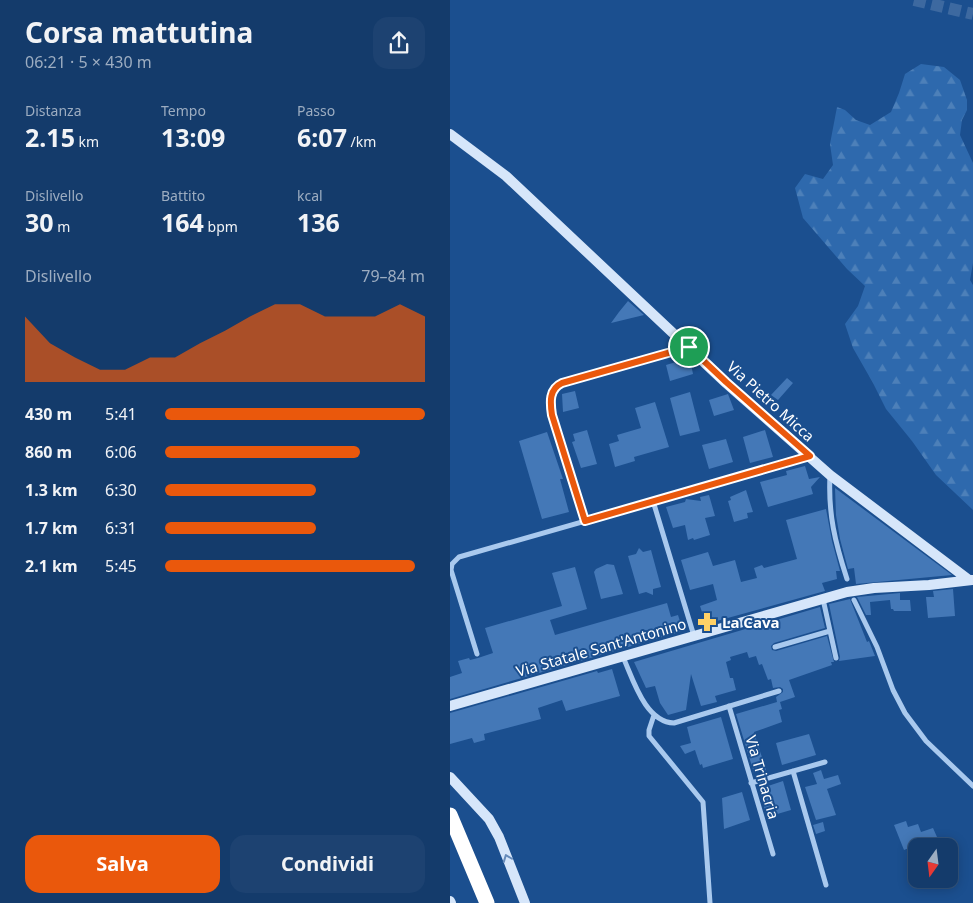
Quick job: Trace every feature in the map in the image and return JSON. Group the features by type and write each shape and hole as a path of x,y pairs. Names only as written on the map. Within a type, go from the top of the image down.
{"highway":[{"path":"450,815 487,903"}],"street":[{"name":"Via Pietro Micca","path":"450,134 506,176 726,382 830,475 971,580"},
{"path":"585,521 552,415 550,405 556,386 689,347"},
{"path":"477,654 452,576 452,564 455,560 467,554 810,456"},
{"path":"830,475 829,500 831,520 847,579"},
{"path":"653,501 694,636"},
{"name":"Via Statale Sant'Antonino","path":"450,706 822,599 971,580"},
{"path":"853,594 877,647 893,690 905,713 926,740 973,786"},
{"path":"822,599 836,658"},
{"path":"775,647 830,631"},
{"path":"623,656 639,694 660,721 674,723 779,691"},
{"name":"Via Trinacria","path":"729,706 773,854"},
{"path":"654,715 649,736 703,802 710,903"},
{"path":"751,783 824,762"},
{"path":"794,771 826,885"},
{"path":"450,777 489,819 499,837 525,903"}],"green space":[{"path":"921,64 944,67 960,80 967,100 967,110 962,120 960,135 973,163 973,263 970,280 973,285 973,510 936,475 886,409 853,348 845,324 858,306 865,286 847,269 803,218 795,188 805,174 823,179 833,165 830,144 837,107 845,110 856,120 870,125 891,112 905,74"}],"building":[{"path":"628,301 644,315 611,323 619,312"},
{"path":"686,359 687,365 691,364 693,374 670,381 666,365"},
{"path":"787,378 793,383 778,400 771,395"},
{"path":"575,391 579,408 563,412 562,394"},
{"path":"690,392 700,431 680,436 670,398"},
{"path":"728,394 734,410 714,416 709,400"},
{"path":"655,402 669,447 634,457 635,461 615,467 609,444 619,441 617,435 641,428 635,408"},
{"path":"587,430 597,464 581,468 572,442 575,441 573,434"},
{"path":"765,430 773,457 750,463 743,437"},
{"path":"547,432 563,479 560,479 569,512 542,519 519,441"},
{"path":"726,439 733,462 709,469 702,445"},
{"path":"805,466 809,479 820,477 811,487 813,494 768,507 760,482 787,475 786,471"},
{"path":"835,488 952,575 856,584 854,568 848,569 840,539 836,515"},
{"path":"746,490 753,512 747,513 748,518 734,522 728,501 731,500 730,497"},
{"path":"709,495 715,516 705,518 710,535 688,540 685,525 673,528 666,507 685,502 686,499 701,501 700,497"},
{"path":"826,509 840,571 836,571 837,579 822,583 825,591 706,624 700,606 717,600 713,584 690,590 681,560 708,552 713,566 735,560 741,582 757,578 754,568 762,565 764,568 797,559 786,520"},
{"path":"639,548 643,552 651,550 661,587 653,589 653,595 646,592 639,594 628,556 636,554"},
{"path":"607,564 614,565 623,594 601,599 594,572 596,569"},
{"path":"575,567 587,609 550,620 555,635 667,603 671,617 678,615 683,631 450,699 450,677 462,673 458,661 469,658 470,660 493,653 485,628 562,606 552,573"},
{"path":"953,589 955,616 928,618 926,597 934,597 933,591"},
{"path":"900,593 900,600 910,600 911,611 894,611 891,609 890,600 870,602 871,615 866,615 857,597"},
{"path":"850,599 867,642 869,641 875,656 839,661 840,657 829,604"},
{"path":"820,607 825,628 774,643 771,646 772,650 776,651 827,636 834,662 831,662 832,665 789,680 795,697 780,702 782,709 779,710 782,722 754,732 766,770 754,773 736,714 777,702 776,697 783,692 783,689 780,687 773,688 771,679 768,680 762,664 759,665 756,656 749,658 747,652 730,657 731,660 726,662 730,678 733,678 736,690 715,696 717,702 701,706 691,674 686,710 668,715 660,703 655,686 646,688 634,662"},
{"path":"612,669 620,696 566,711 562,700 538,708 541,719 484,734 485,740 474,743 472,738 450,744 450,713 597,671 598,673"},
{"path":"721,717 733,759 703,768 702,764 700,765 695,750 685,754 680,746 691,743 687,727"},
{"path":"809,734 816,755 782,765 776,743"},
{"path":"821,770 824,779 838,775 841,784 827,789 836,815 816,820 805,787 817,784 813,773"},
{"path":"783,781 791,810 767,817 759,789"},
{"path":"742,792 750,820 724,829 722,798"},
{"path":"906,821 908,827 918,824 921,832 933,828 937,837 908,838 908,848 904,850 894,825"},
{"path":"823,822 825,831 816,834 813,825"}],"tunnel":[{"path":"914,0 973,14"}],"place":[{"name":"La Cava","path":"707,622"}],"route":[{"path":"689,347 810,456 585,521 552,415 550,405 556,386 689,347"}]}
